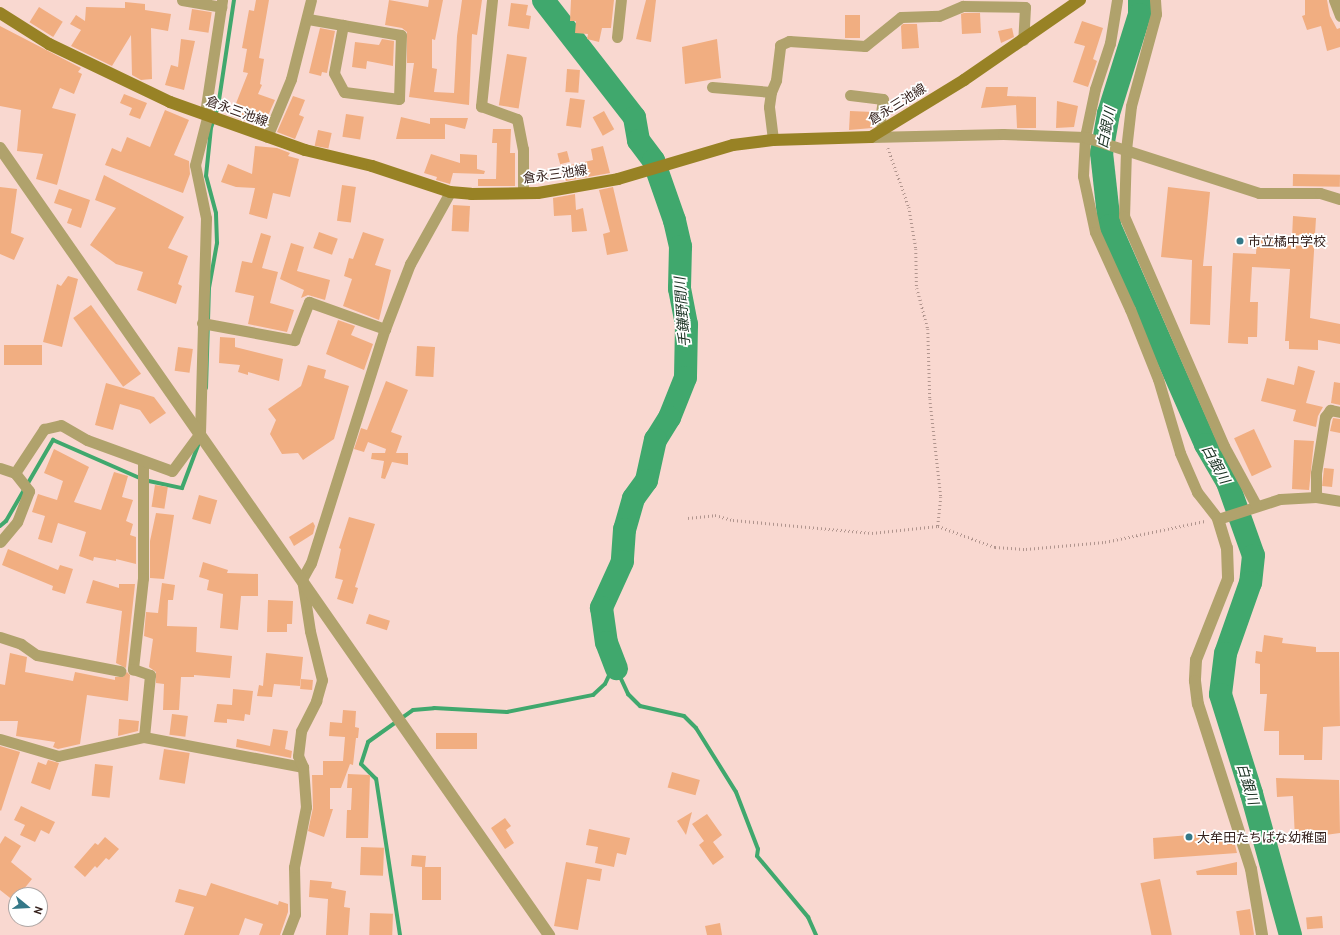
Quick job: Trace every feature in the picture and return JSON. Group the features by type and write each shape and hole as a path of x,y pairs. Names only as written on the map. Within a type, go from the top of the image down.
{"main road":[{"name":"倉永三池線","path":"0,13 49,44 79,60 170,102 267,137 312,152 372,166 450,192 538,193 618,179 708,151 772,140 871,137 884,133 1080,0"}],"street":[{"path":"15,472 44,429 61,426 87,440 143,463 172,471 200,433 206,218 195,165 206,114 222,3 182,0"},
{"path":"267,137 291,79 308,19 311,0"},
{"path":"492,0 481,106 517,119 523,150 523,193"},
{"path":"617,38 621,0"},
{"path":"1117,0 1110,43 1095,89 1085,137 1083,176 1095,232 1130,309 1158,379 1180,453 1197,492 1222,518 1227,548 1228,579 1196,660 1195,681 1198,704 1251,870 1262,935"},
{"path":"1156,0 1156,14 1131,106 1126,150 1124,216 1224,446 1255,506"},
{"path":"1334,0 1340,16"},
{"path":"772,140 769,107 771,92 776,80 780,46 789,41 865,46 901,17 939,16 963,6 1025,7 1023,40"},
{"path":"308,19 343,25 400,35 399,99 344,92 334,73 343,25"},
{"path":"712,87 771,92"},
{"path":"850,95 883,99 880,120 884,133 1003,134 1085,137 1259,193 1320,193 1340,199"},
{"path":"0,148 549,935"},
{"path":"287,935 294,914 294,867 306,808 304,767 298,756 301,731 316,701 322,680 310,631 302,579 311,563 385,329 410,264 450,192"},
{"path":"202,323 294,340 309,302 385,329"},
{"path":"1316,498 1316,473 1325,416 1330,410 1340,412"},
{"path":"143,463 143,578 133,669 150,675 144,737"},
{"path":"0,468 15,472 29,491 17,522 0,542"},
{"path":"1222,518 1280,499 1316,498 1340,500"},
{"path":"0,637 22,644 37,655 120,671"},
{"path":"0,739 58,756 144,737 304,767"}],"path":[{"path":"884,133 909,207 916,249 917,288 928,329 930,399 941,497 938,526"},
{"path":"688,518 715,515 733,520 872,533 938,526 995,547 1026,549 1105,542 1222,518"}],"building":[{"path":"256,0 269,0 259,58 264,59 260,84 262,85 258,94 275,100 263,127 231,116 248,73 243,72 247,49 242,48 249,10 254,11"},
{"path":"389,0 428,7 429,0 443,0 435,40 432,39 432,68 437,69 434,92 454,93 457,36 462,0 482,0 477,35 472,34 469,105 409,97 414,63 407,63 407,32 402,28 385,25"},
{"path":"571,0 614,0 611,28 602,28 599,42 587,39 588,34 575,33 576,21 570,21"},
{"path":"646,0 656,0 651,42 636,39"},
{"path":"1305,0 1327,0 1330,16 1337,29 1340,28 1340,47 1327,51 1321,26 1307,30 1302,16 1305,15"},
{"path":"125,2 145,4 145,10 171,14 168,31 151,28 152,79 141,80 132,75 131,35 112,66 71,46 81,30 70,24 76,15 85,21 86,7 125,8"},
{"path":"511,3 528,5 526,15 531,16 529,29 508,26"},
{"path":"39,7 63,22 53,37 29,22"},
{"path":"192,9 212,12 208,33 189,30"},
{"path":"980,13 981,33 962,34 961,14"},
{"path":"845,15 860,15 860,38 845,38"},
{"path":"1082,21 1103,28 1093,59 1097,61 1088,87 1073,82 1085,46 1074,43"},
{"path":"903,24 917,24 919,48 902,49 901,26"},
{"path":"0,26 81,68 78,72 82,74 74,94 60,88 52,108 76,114 57,185 36,179 43,154 17,151 21,110 0,106"},
{"path":"320,28 335,31 327,73 322,72 321,76 309,73"},
{"path":"1012,28 1014,37 1001,43 998,31"},
{"path":"181,39 195,41 184,90 165,85 171,65 178,67"},
{"path":"382,39 394,41 393,66 367,61 366,69 352,67 355,42 379,45"},
{"path":"717,39 721,78 685,84 682,47"},
{"path":"507,54 527,57 519,108 499,105"},
{"path":"567,69 580,70 578,93 565,92"},
{"path":"986,87 1008,87 1007,96 1036,97 1036,128 1017,128 1016,105 981,108"},
{"path":"124,94 147,103 140,119 129,115 132,108 120,103"},
{"path":"293,96 305,100 299,115 304,117 295,139 277,132"},
{"path":"570,98 585,100 581,128 566,126"},
{"path":"1057,101 1078,106 1074,127 1056,128"},
{"path":"165,110 189,120 174,155 189,161 190,174 183,193 105,165 112,148 121,152 127,137 150,147"},
{"path":"604,111 614,129 603,136 593,117"},
{"path":"850,111 873,112 872,128 849,130"},
{"path":"346,114 364,117 360,140 342,137"},
{"path":"401,117 430,124 430,118 468,118 465,129 445,124 445,139 396,139"},
{"path":"493,129 511,129 510,153 515,153 515,186 478,186 478,179 496,179 497,143 492,143"},
{"path":"318,130 332,133 328,149 315,146"},
{"path":"255,146 277,148 290,153 288,156 299,159 290,197 273,193 267,219 249,214 255,188 236,187 221,182 228,164 252,174"},
{"path":"603,146 610,173 566,181 562,167 593,160 591,149"},
{"path":"567,151 570,162 560,164 557,154"},
{"path":"431,154 460,163 460,154 477,155 477,169 485,171 484,174 453,173 450,184 436,180 437,177 424,173"},
{"path":"1293,174 1340,175 1340,187 1293,186"},
{"path":"104,175 184,217 168,248 188,256 178,284 182,286 176,304 137,290 143,272 116,264 90,245 116,208 95,200"},
{"path":"342,185 356,187 351,223 337,221"},
{"path":"0,187 17,189 11,233 24,238 14,260 0,254"},
{"path":"613,187 628,251 607,255 603,234 610,232 599,190"},
{"path":"1168,187 1210,192 1203,266 1212,266 1210,325 1190,324 1192,260 1161,257"},
{"path":"59,189 90,200 81,228 67,223 72,209 54,203"},
{"path":"575,194 576,210 583,208 587,231 572,232 571,215 554,216 553,198"},
{"path":"453,205 470,206 469,232 452,231"},
{"path":"1293,216 1316,218 1310,318 1340,324 1340,344 1318,340 1318,350 1289,349 1289,341 1285,341 1290,269 1252,267 1250,302 1258,302 1257,337 1248,337 1248,344 1228,343 1233,253 1256,254 1257,236 1292,238"},
{"path":"319,232 338,239 332,255 313,248"},
{"path":"363,232 384,239 375,265 391,270 379,320 343,306 352,279 344,276 349,258 353,259"},
{"path":"261,233 271,236 262,268 278,272 270,303 294,310 287,332 248,324 254,296 235,292 242,261 252,263"},
{"path":"291,243 304,247 297,271 330,280 325,300 308,295 301,298 304,290 280,279"},
{"path":"68,276 78,279 62,347 43,342 57,284 61,286"},
{"path":"91,305 141,374 123,387 73,318"},
{"path":"338,320 355,326 351,335 373,344 364,370 326,354"},
{"path":"220,337 235,338 235,347 283,359 279,381 248,372 248,375 238,372 240,365 219,363"},
{"path":"4,345 42,345 42,365 4,365"},
{"path":"417,346 435,347 433,377 415,376"},
{"path":"178,347 193,349 190,373 175,371"},
{"path":"308,365 326,370 324,378 349,386 334,439 303,460 298,453 282,454 270,434 276,420 268,409 301,386"},
{"path":"1298,366 1315,371 1306,403 1323,407 1318,416 1316,427 1293,421 1296,410 1261,401 1267,378 1294,385"},
{"path":"386,381 408,390 391,432 402,436 396,453 408,453 408,465 392,462 385,479 381,478 384,461 371,459 372,453 385,453 386,449 368,442 364,452 354,449 361,428 367,430"},
{"path":"1334,382 1340,383 1340,405 1331,403"},
{"path":"106,383 154,397 166,413 150,424 140,410 120,404 113,430 95,425"},
{"path":"1333,418 1340,419 1340,433 1330,431"},
{"path":"1254,429 1272,467 1252,476 1234,438"},
{"path":"1294,440 1314,441 1309,490 1292,489"},
{"path":"54,449 89,467 74,502 101,510 114,472 128,476 122,497 133,500 126,521 133,524 130,535 136,537 136,564 116,559 116,561 94,557 93,561 79,556 86,532 58,523 52,543 38,539 45,516 32,512 38,494 57,500 63,481 44,473"},
{"path":"1324,468 1334,469 1332,487 1322,486"},
{"path":"155,485 168,487 164,509 152,507"},
{"path":"199,495 217,500 210,524 192,519"},
{"path":"156,513 174,515 164,579 150,578 150,541"},
{"path":"349,517 375,524 355,587 358,588 353,604 337,599 343,580 335,578 341,549 339,548"},
{"path":"313,522 315,526 313,534 294,546 289,537"},
{"path":"8,549 58,570 60,565 73,569 65,594 52,590 53,586 2,565"},
{"path":"203,562 228,570 227,573 258,574 258,596 241,596 238,630 220,628 223,594 207,590 209,580 199,577"},
{"path":"93,580 119,588 119,584 135,584 126,668 116,663 122,611 86,603"},
{"path":"162,583 175,585 173,600 168,600 167,626 197,627 196,652 232,656 230,678 194,675 194,677 181,677 179,710 163,710 164,684 156,683 156,672 149,667 153,639 144,636 146,612 158,613"},
{"path":"268,600 293,601 292,624 287,624 287,632 267,632"},
{"path":"369,614 390,621 387,630 366,624"},
{"path":"1264,635 1283,638 1282,643 1316,647 1316,652 1339,652 1340,726 1323,727 1322,760 1304,760 1304,755 1279,755 1279,731 1264,731 1267,694 1260,694 1260,664 1255,663 1256,651 1262,652"},
{"path":"10,653 27,657 25,672 73,681 75,672 115,680 115,677 123,677 127,672 130,675 128,701 87,695 80,744 58,749 53,747 55,742 16,736 18,721 0,721 0,684 5,685"},
{"path":"266,653 303,657 300,686 274,684 272,697 257,696 259,685 263,686"},
{"path":"301,679 313,680 312,690 300,689"},
{"path":"233,689 253,691 250,715 245,714 244,721 227,719 227,723 214,722 217,704 232,705"},
{"path":"343,710 356,711 355,727 359,728 358,738 356,738 353,765 350,764 341,788 330,788 330,809 333,809 324,837 308,831 313,808 312,775 323,775 323,761 343,761 345,737 329,736 330,722 342,723"},
{"path":"172,714 188,716 185,737 169,735"},
{"path":"119,719 139,721 138,731 118,736"},
{"path":"273,729 288,731 285,749 292,751 291,758 236,747 237,739 270,746"},
{"path":"436,733 477,733 477,749 436,749"},
{"path":"0,746 20,752 1,811 0,810"},
{"path":"164,749 190,753 185,784 159,780"},
{"path":"48,760 59,763 50,790 31,783 38,762 46,765"},
{"path":"95,764 113,766 110,798 92,796"},
{"path":"672,772 700,780 695,795 668,787"},
{"path":"348,774 370,775 368,838 346,838 347,810 351,810 352,788 347,788"},
{"path":"1276,778 1339,780 1340,833 1295,839 1293,796 1277,797"},
{"path":"21,806 55,822 49,834 41,830 35,842 20,835 25,825 14,820"},
{"path":"692,812 686,835 677,821"},
{"path":"707,814 722,835 713,842 724,857 713,865 699,845 704,841 692,824"},
{"path":"505,818 511,826 506,830 514,843 505,849 491,828"},
{"path":"589,829 630,838 626,855 617,853 614,867 595,863 598,847 586,845"},
{"path":"1232,833 1237,853 1154,859 1153,838"},
{"path":"5,836 21,846 11,862 32,879 26,887 8,887 8,896 0,890 0,844"},
{"path":"105,837 119,849 109,860 106,858 97,868 95,866 85,877 74,867 95,843 98,845"},
{"path":"361,847 384,848 383,876 360,875"},
{"path":"412,855 426,856 425,867 441,867 441,900 422,900 422,867 411,866"},
{"path":"566,862 602,869 600,881 587,879 578,930 554,926"},
{"path":"1237,862 1237,875 1197,875 1196,871"},
{"path":"1160,879 1172,935 1151,935 1140,883"},
{"path":"310,880 332,882 331,888 346,891 344,907 350,908 348,935 326,935 328,899 309,897"},
{"path":"211,883 278,905 279,901 288,904 288,912 280,935 259,935 263,924 245,918 239,935 184,935 194,907 175,902 179,889 206,896"},
{"path":"1250,909 1254,935 1240,935 1236,911"},
{"path":"370,913 393,914 392,935 369,935"},
{"path":"1322,916 1323,928 1307,929 1306,917"},
{"path":"720,923 722,935 707,935 705,926"}],"waterway":[{"path":"206,388 209,288 217,243 216,213 206,176 211,128 218,107 234,0"},
{"name":"手鎌野間川","path":"543,0 634,117 638,140 653,160 674,220 680,246 679,288 686,324 685,377 669,417 655,439 646,480 633,498 624,529 622,561 601,607 606,642 616,668"},
{"name":"白銀川","path":"1139,0 1139,14 1108,113 1101,152 1109,225 1205,444 1227,482 1253,555 1250,582 1225,653 1220,694 1251,793 1290,935"},
{"path":"0,526 6,521 53,440 144,480 182,488 200,440"},
{"path":"400,935 376,779 361,764 368,742 413,710 434,708 507,712 593,695 605,684 611,671 616,668 628,694 640,706 684,716 696,728 736,792 758,849 757,856 808,917 816,935"}],"place":[{"name":"市立橘中学校","path":"1240,241"},
{"name":"大牟田たちばな幼稚園","path":"1189,837"}]}
